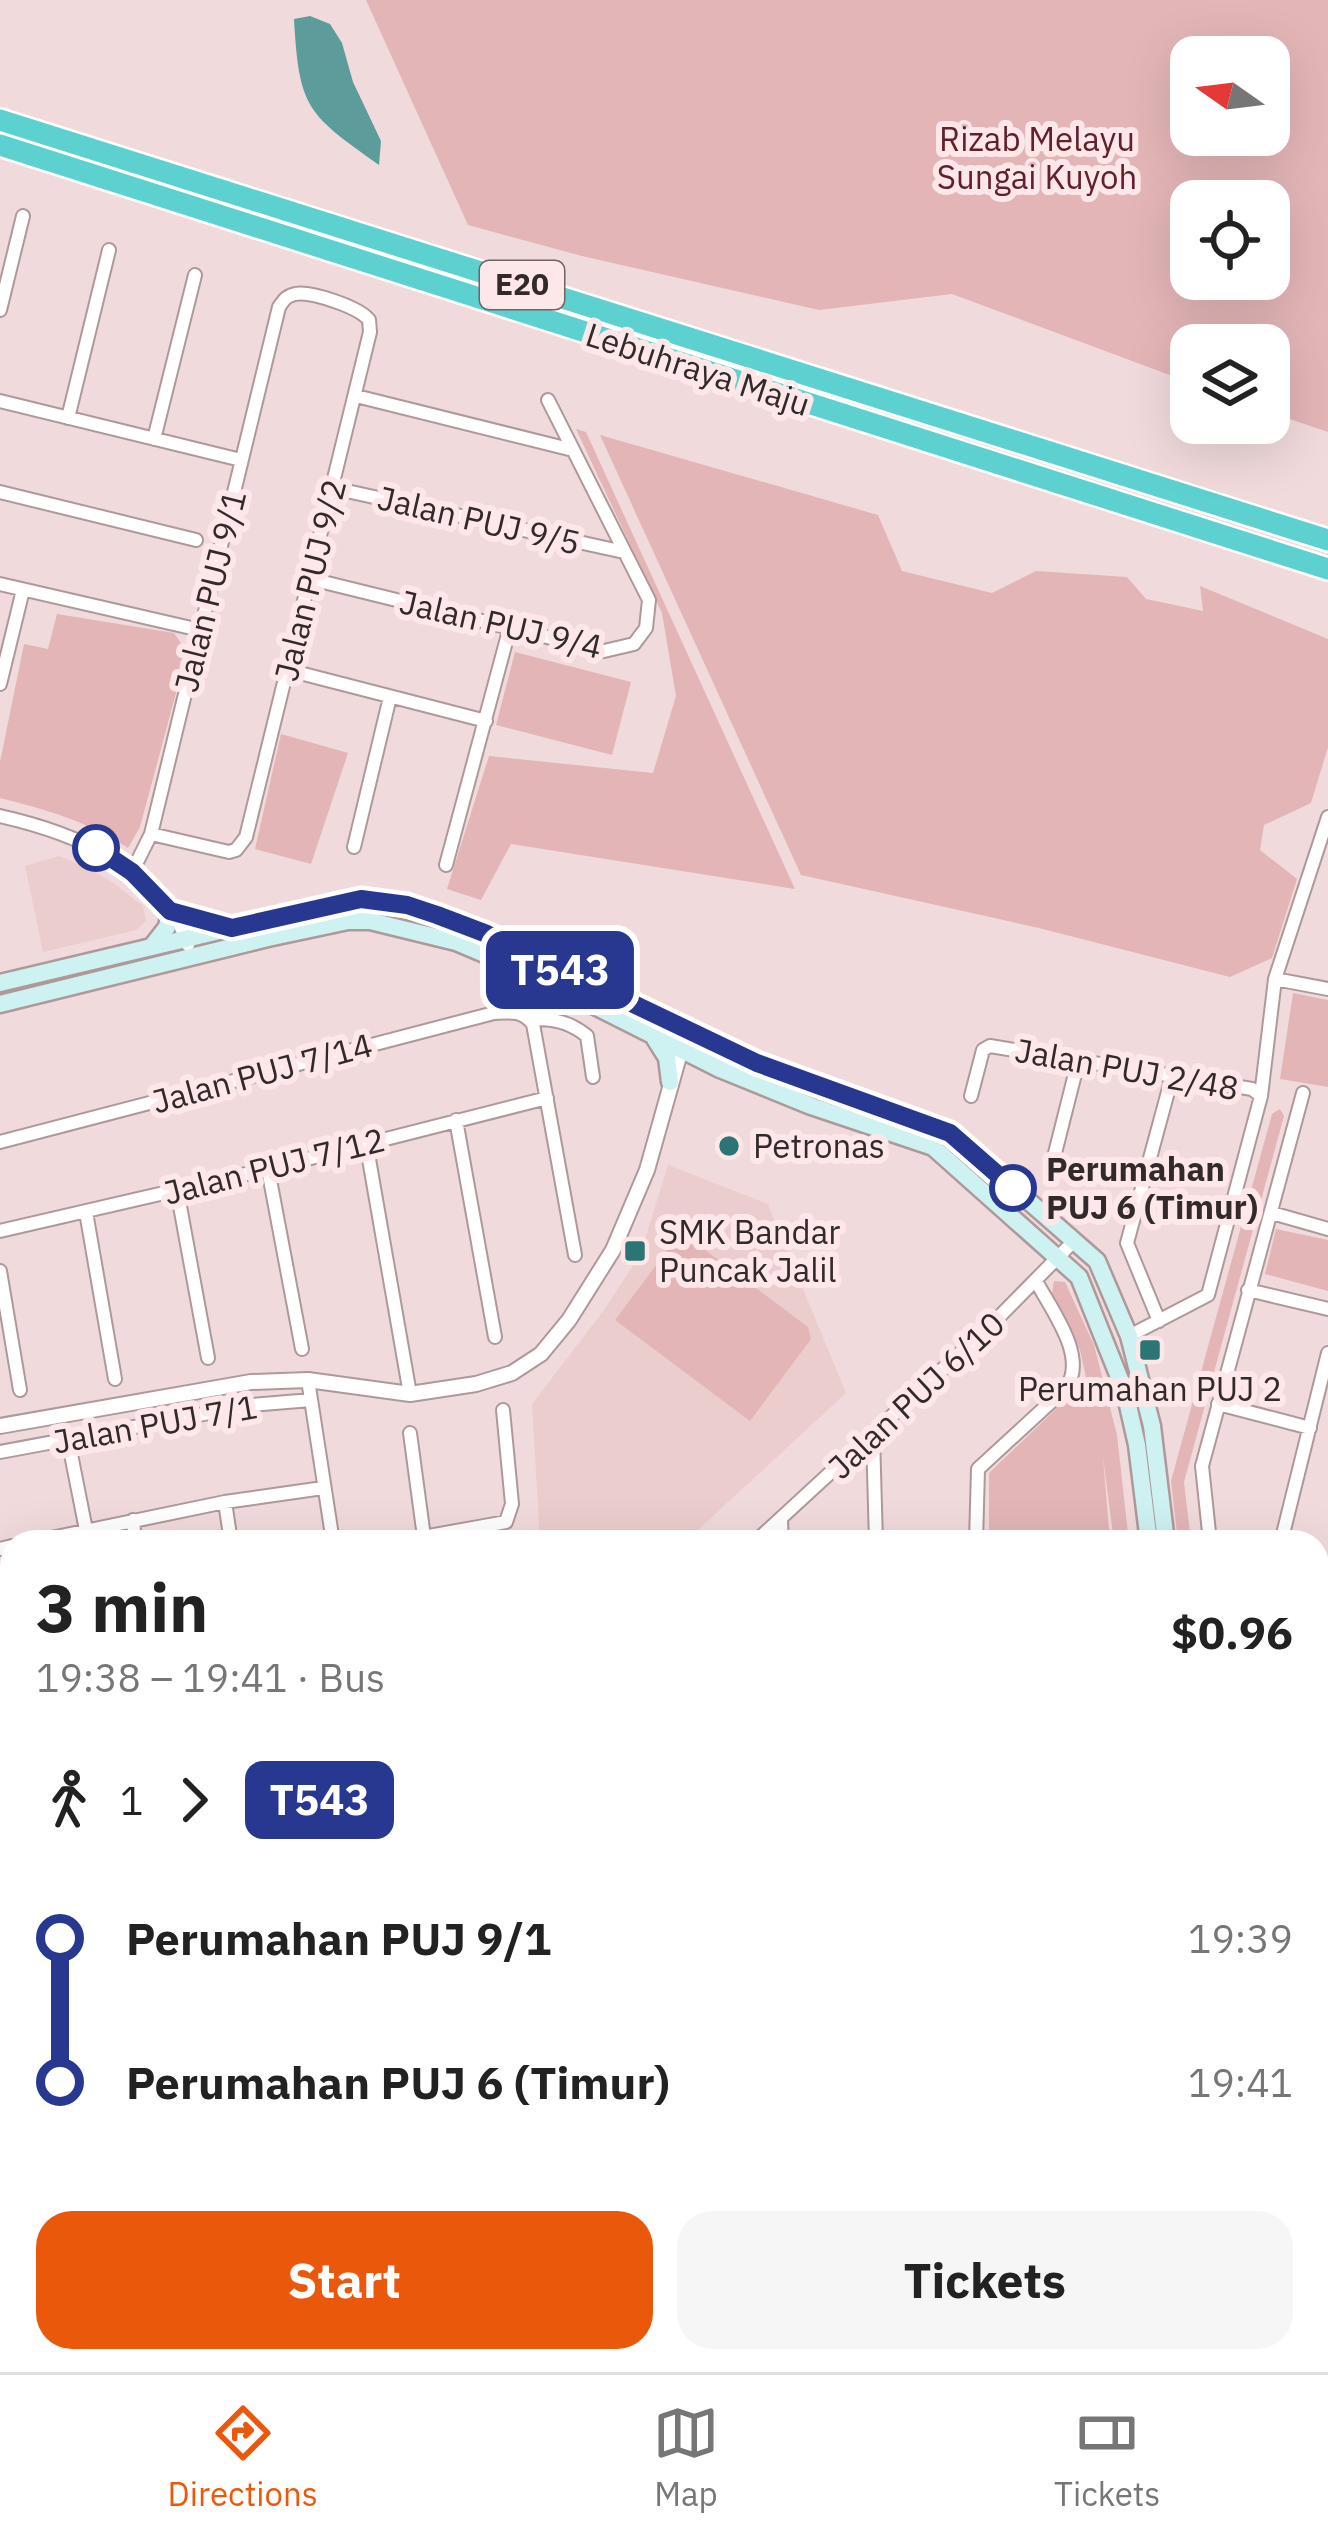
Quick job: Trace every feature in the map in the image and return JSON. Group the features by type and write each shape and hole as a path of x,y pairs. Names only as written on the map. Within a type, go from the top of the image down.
{"highway":[{"name":"Lebuhraya Maju","path":"0,120 1328,540"},
{"name":"Lebuhraya Maju","path":"0,146 1328,569"}],"main road":[{"path":"0,983 361,899 407,905 487,934 686,1032 794,1078 950,1133 1097,1261 1130,1336 1152,1426 1165,1530"},
{"path":"153,946 167,927 170,911 232,928"},
{"path":"0,1004 347,922 385,924 456,942 680,1051 811,1106 933,1147 1078,1277 1125,1393 1148,1530"},
{"path":"654,1037 667,1058 670,1082"},
{"path":"670,1082 688,1067 708,1063"}],"street":[{"path":"0,310 23,216"},
{"path":"68,418 109,250"},
{"path":"154,439 195,275"},
{"name":"Jalan PUJ 9/2","path":"151,834 221,851 242,845 356,396 370,332 366,314 298,293 279,307"},
{"name":"Jalan PUJ 9/1","path":"132,872 151,834 279,307"},
{"path":"356,396 573,450"},
{"name":"Jalan PUJ 9/4","path":"311,579 604,651 634,644 646,628 649,600 548,400"},
{"path":"0,401 241,460"},
{"name":"Jalan PUJ 9/5","path":"333,488 624,552"},
{"path":"0,492 196,540"},
{"path":"0,584 200,630"},
{"path":"0,684 23,590"},
{"path":"446,865 510,627"},
{"path":"288,670 485,721"},
{"path":"354,847 390,698"},
{"path":"0,816 50,827 96,848 132,872 170,911 192,958"},
{"path":"1261,1096 1275,979 1328,818"},
{"path":"1275,979 1328,989"},
{"name":"Jalan PUJ 7/14","path":"0,1142 494,1012 561,1021 587,1036 593,1077"},
{"path":"528,1018 575,1255"},
{"path":"0,1426 250,1382 308,1380 410,1394 512,1373 542,1354 613,1250 647,1171 686,1032"},
{"name":"Jalan PUJ 2/48","path":"971,1096 985,1048 1252,1089 1261,1096 1209,1293 1130,1336"},
{"path":"1051,1169 1078,1062"},
{"path":"1159,1321 1127,1243 1172,1077"},
{"path":"1208,1530 1201,1472 1303,1093"},
{"name":"Jalan PUJ 7/12","path":"0,1231 547,1098"},
{"path":"457,1120 495,1336"},
{"path":"366,1142 410,1394"},
{"path":"268,1169 302,1349"},
{"path":"177,1190 208,1358"},
{"path":"86,1212 115,1378"},
{"path":"1272,1213 1328,1229"},
{"name":"Jalan PUJ 6/10","path":"770,1530 1073,1242"},
{"path":"0,1270 20,1390"},
{"path":"976,1530 978,1469 1066,1388 1074,1374 1061,1328 1036,1281"},
{"path":"1248,1290 1328,1309"},
{"path":"1285,1530 1328,1353"},
{"path":"308,1380 331,1530"},
{"name":"Jalan PUJ 7/1","path":"0,1452 252,1405 311,1400"},
{"path":"1218,1404 1328,1426"},
{"path":"470,1530 502,1525 509,1517 512,1504 503,1410"},
{"path":"410,1433 423,1530"},
{"path":"873,1436 876,1530"},
{"path":"68,1439 86,1530 323,1488"},
{"path":"224,1502 229,1530"},
{"path":"133,1520 134,1530"},
{"path":"781,1521 781,1530"}],"shaded area":[{"path":"59,856 115,884 143,906 146,921 136,930 43,952 25,866"},
{"path":"668,1165 768,1204 846,1393 698,1530 539,1530 532,1404 640,1255"}],"green space":[{"name":"Rizab Melayu Sungai Kuyoh","path":"366,0 1328,0 1328,432 1290,419 1290,324 1170,324 1170,375 952,294 819,310 468,225"},
{"path":"576,429 586,432 795,889 511,844 481,900 447,889 489,756 653,773 676,696 662,613"},
{"path":"600,435 878,515 902,571 992,593 1036,571 1127,577 1146,599 1203,611 1200,586 1328,639 1328,747 1311,803 1264,825 1260,850 1297,879 1272,958 1230,977 801,875"},
{"path":"57,614 174,633 187,652 140,827 128,848 82,823 0,798 0,762 24,644 48,649"},
{"path":"515,652 631,682 612,755 496,725"},
{"path":"281,734 348,753 311,864 255,849"},
{"path":"1293,993 1328,1000 1328,1087 1280,1079"},
{"path":"1280,1109 1284,1116 1184,1482 1190,1530 1177,1530 1171,1481 1272,1114"},
{"path":"1276,1229 1328,1240 1328,1291 1265,1274"},
{"path":"681,1232 808,1327 811,1339 750,1421 615,1320"},
{"path":"1054,1281 1065,1282 1094,1345 1117,1435 1128,1530 1112,1530 1103,1457 1109,1530 989,1530 989,1473 1083,1383 1088,1386 1080,1350 1052,1293"}],"water":[{"path":"310,16 330,24 342,43 353,82 381,141 379,165 322,120 304,92 294,19"}],"bus line":[{"name":"T543","path":"96,848 132,872 170,911 232,928 361,899 407,905 437,915 487,934 757,1063 950,1133 1013,1188"}],"place":[{"name":"Petronas","path":"729,1146"},
{"name":"Perumahan PUJ 6 (Timur)","path":"1013,1188"},
{"name":"SMK Bandar Puncak Jalil","path":"635,1251"},
{"name":"Perumahan PUJ 2","path":"1150,1350"}]}
